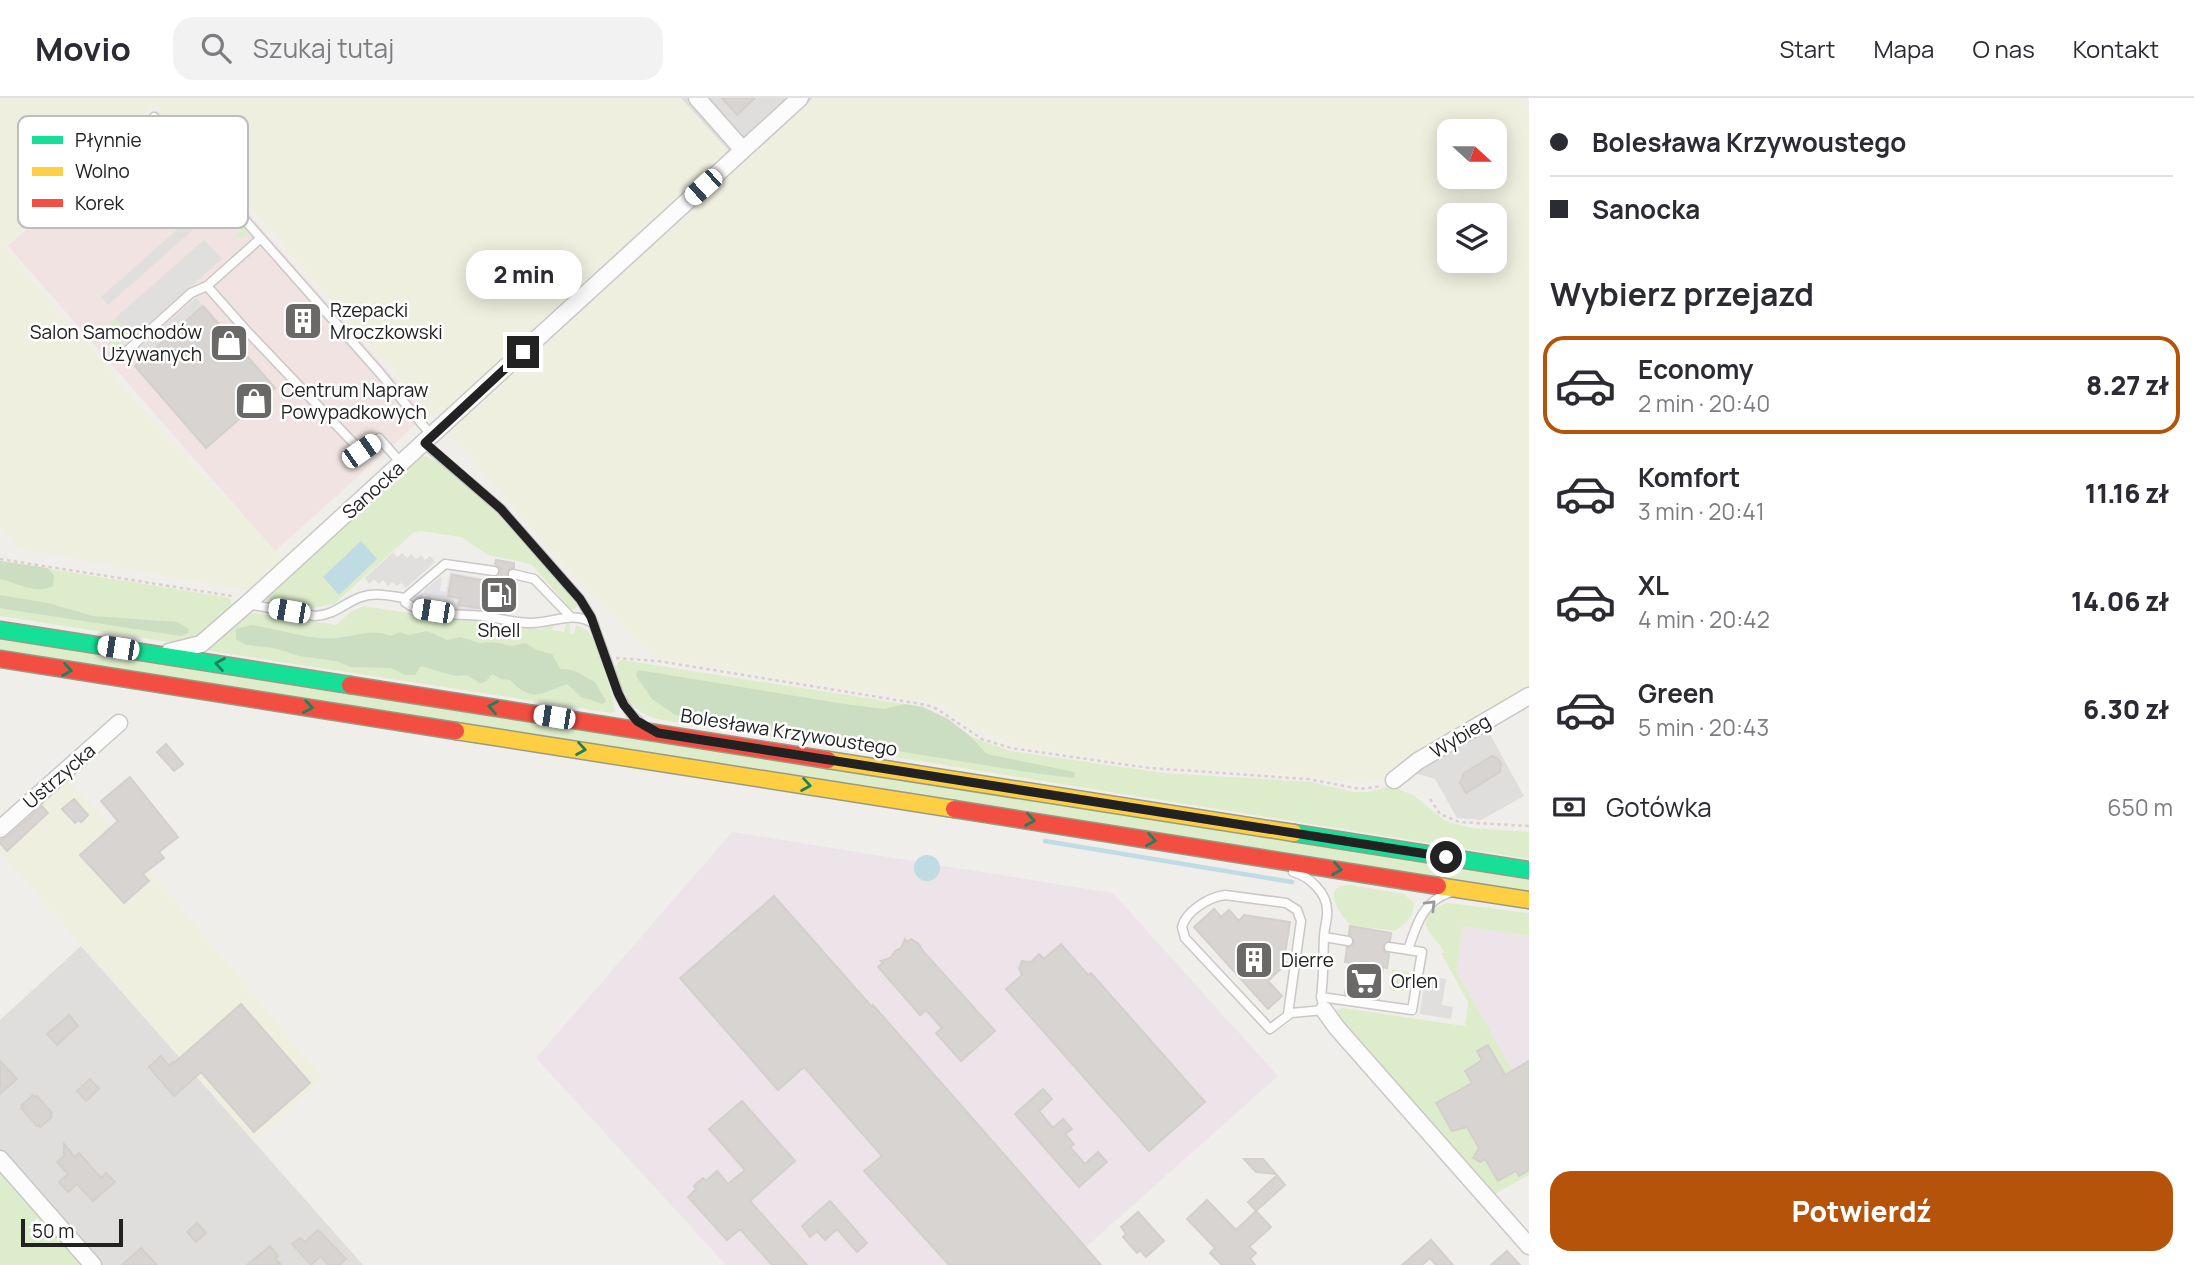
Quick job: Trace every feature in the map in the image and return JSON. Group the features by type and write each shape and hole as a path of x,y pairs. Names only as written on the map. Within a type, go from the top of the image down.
{"main road":[{"name":"Bolesława Krzywoustego","path":"0,629 1529,870"},
{"path":"0,659 1529,900"}],"street":[{"path":"697,98 743,150"},
{"name":"Sanocka","path":"147,653 177,652 197,646 247,604 800,98"},
{"name":"Wybieg","path":"1394,780 1418,761 1529,696"},
{"name":"Ustrzycka","path":"0,829 119,723"},
{"path":"1322,1003 1337,1028 1529,1246"},
{"path":"0,1159 93,1265"}],"lane":[{"path":"248,223 379,372 428,439 501,509 580,599 594,624 624,705 637,721 658,733"},
{"path":"119,358 191,293 207,286 261,238"},
{"path":"207,286 361,451 379,438 402,464"},
{"path":"247,604 315,616 332,613 365,596 378,594 405,598 445,564 494,570"},
{"path":"513,574 534,579 570,616 594,624"},
{"path":"405,598 405,602 415,608 527,623 570,616"},
{"path":"1245,854 1269,868 1298,873 1322,893 1328,909 1324,937 1322,1003"},
{"path":"1408,950 1418,923 1426,908 1435,899 1449,893 1479,892"},
{"path":"1288,1014 1301,921 1297,910 1286,903 1225,895 1188,914 1182,927 1185,938 1270,1029 1288,1014 1322,1003 1412,1010 1422,952 1389,947"},
{"path":"1324,937 1348,941"}],"path":[{"path":"0,559 215,593 235,597 247,604"},
{"path":"624,658 928,705 982,739 1011,748 1150,768 1308,779 1360,789 1379,787 1394,780"},
{"path":"1430,799 1440,814 1459,822 1529,826"}],"shaded area":[{"path":"676,98 813,98 737,167"},
{"name":"Salon Samochodów Używanych","path":"157,110 162,116 150,116"},
{"name":"Salon Samochodów Używanych","path":"248,213 416,403 423,418 275,551 8,246 28,228 248,228"},
{"path":"179,228 195,228 108,305 101,297"},
{"path":"204,240 222,259 132,338 115,318"},
{"path":"196,298 203,306 139,362 132,354"},
{"path":"393,552 397,557 402,553 407,558 411,554 416,559 421,555 425,560 430,556 435,562 406,588 401,583 397,586 392,582 388,586 383,580 379,584 374,579 369,584 365,578"},
{"path":"450,572 484,579 478,611 456,611 457,600 431,596 428,605 429,596 423,594 420,604 411,602 440,577 440,591 446,592","holes":["452,575 481,580 477,608 459,605 460,598 448,596"]},
{"path":"1487,729 1524,796 1481,820 1457,818 1435,779 1415,773 1417,769"},
{"path":"732,832 1113,893 1278,1076 1066,1265 726,1265 536,1058"},
{"path":"1463,926 1529,936 1529,1105 1456,971"},
{"path":"81,946 363,1265 0,1265 0,1020"},
{"path":"1425,976 1446,979 1442,1005 1453,1007 1451,1019 1420,1014"}],"green space":[{"path":"0,98 681,98 728,150 443,412 431,415 248,204 248,116 166,116 154,104 141,116 18,116 18,228 25,228 5,247 140,406 283,559 247,591 20,549 0,528"},
{"path":"814,98 1518,98 1529,110 1529,687 1429,747 1384,779 1360,783 1298,775 1170,768 1032,748 999,739 969,726 936,703 658,658 643,648 584,588 448,433"},
{"path":"239,228 243,228 249,235 234,237 241,230"},
{"path":"115,318 132,338 120,347 111,345 104,335 105,328"},
{"path":"423,456 439,462 503,519 576,602 575,609 571,609 531,564 488,555 461,537 421,531 413,533 334,604 313,608 270,601 267,594 415,459"},
{"path":"0,561 225,597 230,599 233,608 197,638 175,643 0,616"},
{"path":"0,561 48,568 54,575 53,586 33,589 0,579"},
{"path":"0,595 48,603 93,616 177,622 189,629 188,633 181,636 5,609 0,608"},
{"path":"363,606 453,620 489,621 542,629 554,622 552,630 564,632 566,623 570,625 570,634 574,634 576,625 587,631 593,640 605,671 615,711 611,713 211,651 207,648 241,618 254,613 336,625 349,613"},
{"path":"252,625 316,638 371,633 390,636 400,632 408,635 427,631 447,640 460,637 480,643 493,642 511,646 525,643 552,654 560,669 575,671 595,682 606,701 603,704 581,697 567,684 544,693 531,694 510,680 492,674 485,682 480,683 467,675 455,676 421,666 415,675 405,675 391,668 351,667 336,661 299,656 274,648 246,645 236,639 236,629"},
{"path":"0,637 1529,878 1529,891 0,651"},
{"path":"622,660 923,707 948,719 970,736 1010,751 1164,773 1312,782 1353,792 1369,792 1390,786 1413,795 1446,821 1471,828 1529,832 1529,859 657,719 637,709 628,699 617,670 618,662"},
{"path":"638,670 851,705 885,709 905,704 923,707 948,719 987,754 1074,772 1075,776 1072,778 1027,772 675,715 652,699 636,676"},
{"path":"67,776 323,1078 254,1141 0,853 0,838"},
{"path":"1350,885 1404,894 1414,903 1411,916 1394,931 1351,925 1338,908 1334,895 1341,886"},
{"path":"1449,903 1529,913 1529,936 1463,926 1456,971 1529,1100 1529,1175 1493,1195 1335,1015 1337,1010 1343,1008 1465,1026 1468,1002 1441,953 1445,953 1430,934 1426,924 1431,912 1440,905"},
{"path":"1392,969 1411,975 1412,984 1406,991 1393,991 1389,988"},
{"path":"0,1170 84,1265 0,1265"}],"water":[{"path":"361,541 377,559 339,595 323,577"},
{"path":"927,855 936,859 940,868 936,877 927,881 918,877 914,868 918,859"}],"building":[{"path":"722,98 755,98 737,115"},
{"name":"Rzepacki Mroczkowski","path":"308,305 320,319 298,337 286,324"},
{"path":"203,306 275,388 206,448 135,366"},
{"path":"496,560 514,563 514,568 507,573 511,580 506,613 459,605 460,598 448,596 452,575 492,582 493,577 500,573 500,568 495,564"},
{"path":"166,744 183,764 174,771 157,752"},
{"path":"1492,756 1501,763 1500,772 1466,793 1460,783 1464,773"},
{"path":"130,777 178,837 159,852 164,858 143,874 149,881 124,903 80,855 118,821 101,801"},
{"path":"74,799 88,815 81,822 79,820 75,823 62,809"},
{"path":"42,806 48,813 7,851 0,840"},
{"path":"774,896 1101,1265 949,1265 864,1171 882,1156 804,1067 778,1090 680,978"},
{"name":"Dierre","path":"1214,909 1221,917 1229,910 1239,921 1244,915 1290,922 1284,960 1287,963 1268,981 1282,996 1268,1009 1194,927"},
{"path":"1350,926 1391,933 1390,941 1383,945 1383,950 1389,954 1387,968 1383,967 1379,999 1345,994 1349,962 1345,962 1347,947 1353,946 1354,941 1349,935"},
{"path":"905,939 907,942 911,939 918,943 995,1031 961,1061 936,1033 942,1028 926,1010 920,1015 878,967 883,963 881,961 890,958 901,948"},
{"path":"1061,944 1088,975 1091,973 1205,1102 1149,1151 1006,989 1022,975 1019,968 1022,961 1031,962 1039,954 1044,959"},
{"path":"241,1004 310,1083 254,1132 201,1072 174,1096 149,1067 161,1056 169,1066 174,1063"},
{"path":"69,1015 78,1026 57,1045 47,1034"},
{"path":"1488,1045 1505,1075 1529,1061 1529,1170 1519,1176 1516,1171 1498,1181 1485,1159 1480,1162 1473,1158 1479,1148 1467,1127 1452,1131 1436,1103 1472,1083 1465,1071 1482,1060 1477,1051"},
{"path":"0,1061 17,1079 0,1094"},
{"path":"90,1079 99,1089 86,1101 77,1091"},
{"path":"1043,1089 1052,1099 1039,1111 1053,1128 1063,1119 1072,1129 1065,1134 1074,1144 1070,1147 1085,1164 1098,1152 1107,1162 1079,1187 1015,1114"},
{"path":"33,1095 52,1113 52,1117 40,1127 21,1108"},
{"path":"742,1101 795,1161 750,1201 807,1265 772,1265 740,1229 727,1240 688,1197 696,1189 694,1186 698,1182 703,1178 706,1181 717,1171 728,1184 745,1170 709,1129"},
{"path":"64,1144 75,1157 79,1153 101,1178 106,1173 115,1182 93,1201 77,1184 68,1192 59,1182 68,1174 57,1162 64,1156"},
{"path":"1244,1159 1263,1159 1276,1174 1256,1172"},
{"path":"1277,1175 1285,1185 1256,1211 1248,1202"},
{"path":"1207,1200 1236,1230 1256,1211 1271,1227 1249,1247 1256,1253 1250,1259 1255,1265 1222,1265 1210,1253 1215,1248 1187,1219"},
{"path":"830,1201 867,1243 857,1252 837,1229 825,1240 817,1231 810,1237 802,1226"},
{"path":"1138,1212 1164,1241 1146,1257 1140,1250 1137,1253 1123,1237 1126,1234 1121,1227"},
{"path":"197,1223 206,1233 196,1242 187,1232"},
{"path":"318,1230 346,1259 339,1265 328,1265 321,1256 311,1265 292,1244 300,1238 305,1242"},
{"path":"1431,1240 1453,1265 1436,1265 1430,1258 1422,1265 1402,1265"},
{"path":"270,1246 281,1265 247,1265"},
{"path":"141,1248 157,1265 122,1265"},
{"path":"1507,1251 1520,1265 1491,1265"}],"waterway":[{"path":"1045,841 1292,882"}],"traffic: fast":[{"path":"0,630 350,685"},
{"path":"1294,833 1529,870"}],"traffic: slow":[{"path":"456,731 954,809"},
{"path":"828,760 1294,833"},
{"path":"1438,886 1529,900"}],"traffic: jam":[{"path":"0,659 456,731"},
{"path":"350,685 828,760"},
{"path":"954,809 1438,886"}],"place":[{"name":"Rzepacki Mroczkowski","path":"303,321"},
{"name":"Salon Samochodów Używanych","path":"229,343"},
{"name":"Centrum Napraw Powypadkowych","path":"254,401"},
{"name":"Shell","path":"499,595"},
{"name":"Dierre","path":"1254,960"},
{"name":"Orlen","path":"1364,981"}],"route":[{"path":"523,352 425,443 501,509 584,604 624,705 637,721 648,728 658,733 1446,857"}]}
